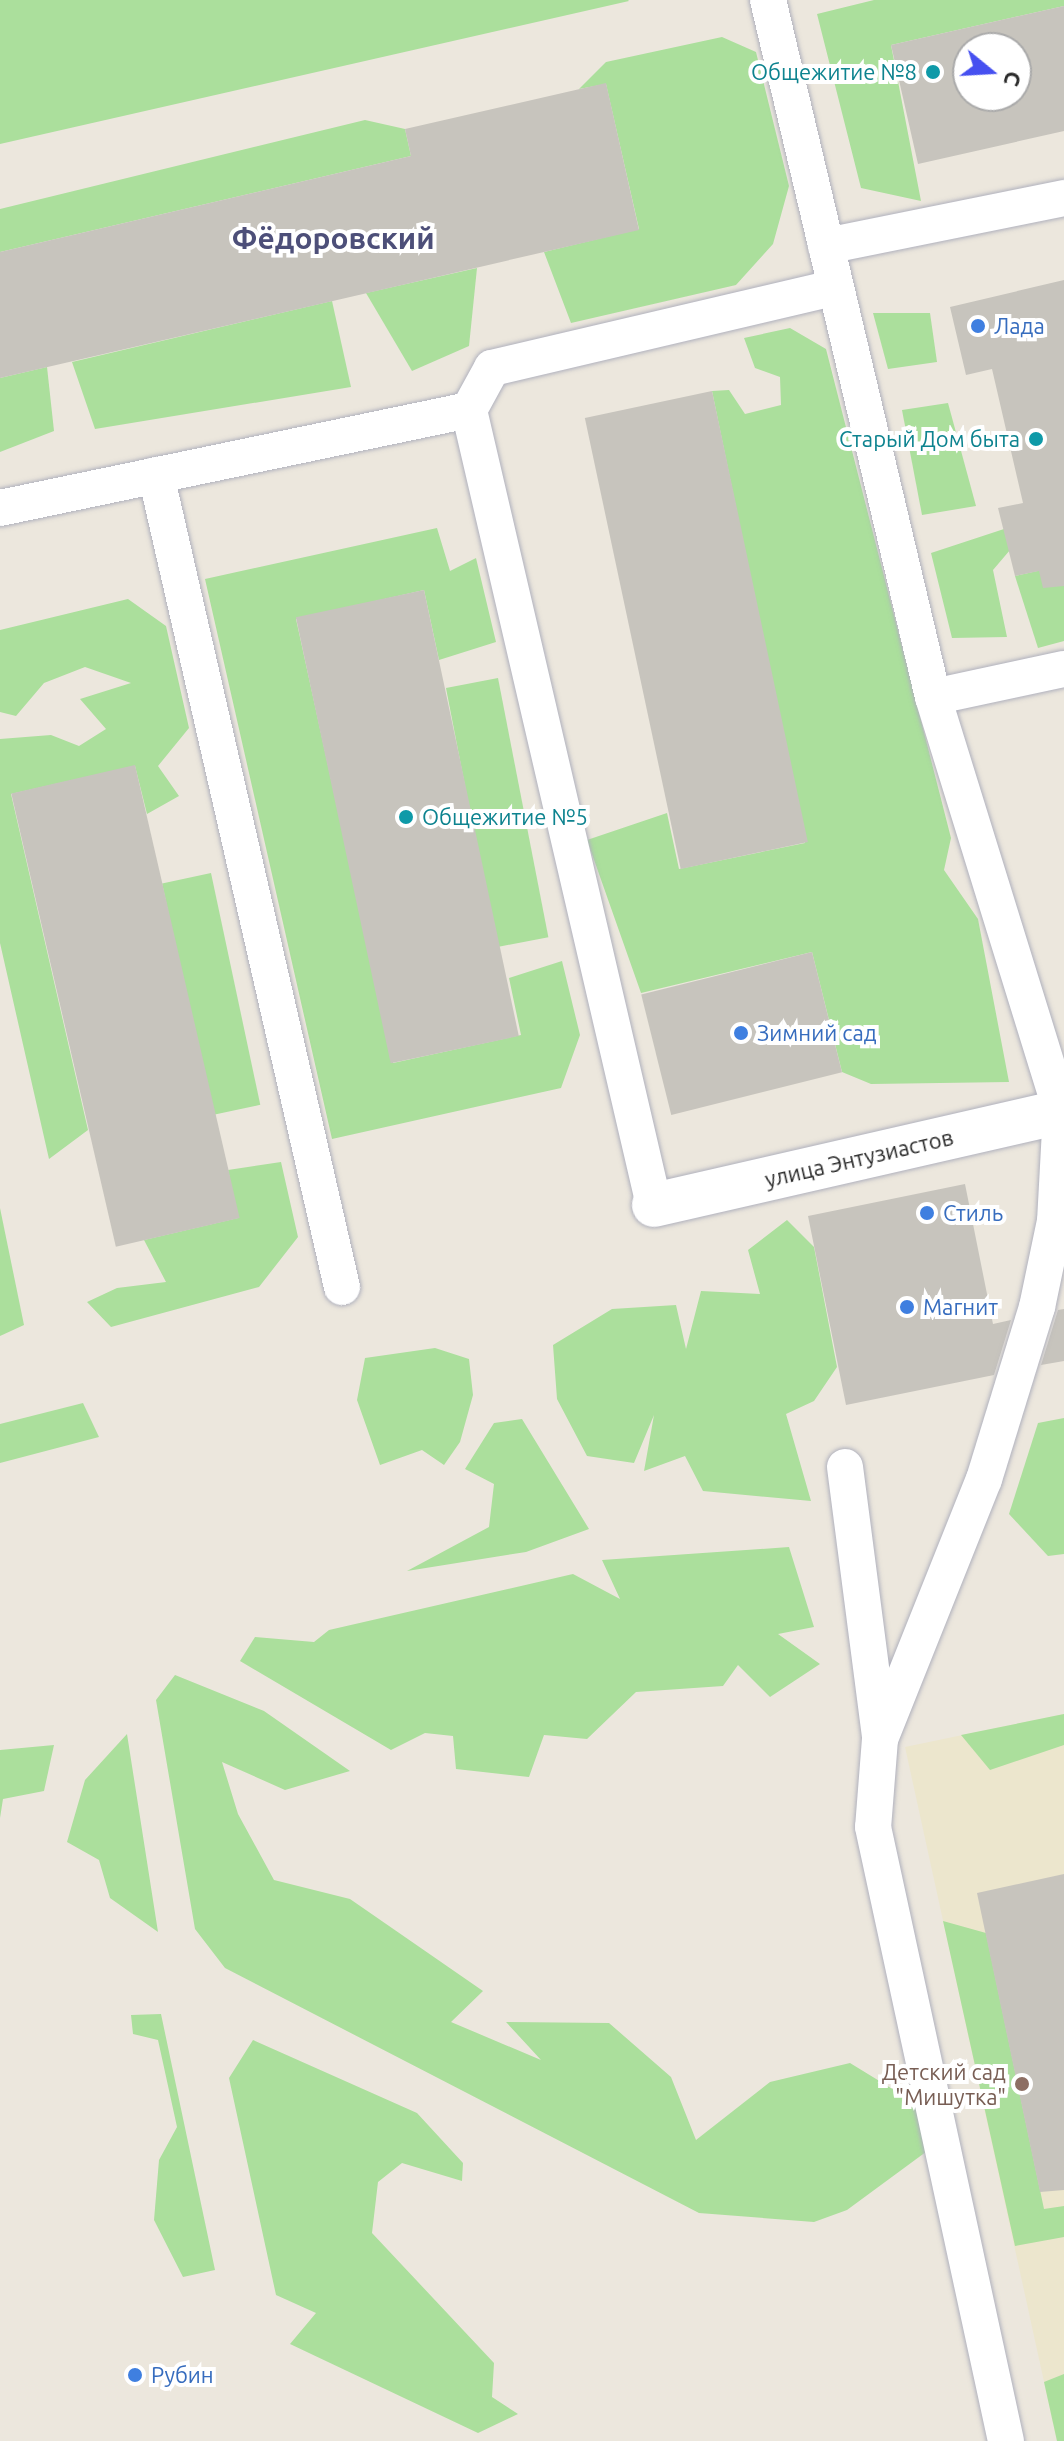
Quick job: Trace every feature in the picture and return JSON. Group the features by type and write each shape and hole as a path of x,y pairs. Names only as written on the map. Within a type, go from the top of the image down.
{"street":[{"name":"улица Энтузиастов","path":"654,1205 1063,1111"}],"lane":[{"path":"768,0 933,697 1063,1111 1055,1221 1037,1307 984,1479 880,1739"},
{"path":"826,246 1064,198"},
{"path":"654,1205 469,410 492,368 836,287"},
{"path":"0,508 469,410"},
{"path":"156,475 342,1287"},
{"path":"933,697 1064,669"},
{"path":"845,1467 880,1739 873,1827 1006,2441"}],"shaded area":[{"name":"Детский сад \"Мишутка\"","path":"1064,1714 1064,2441 1057,2441 905,1747"}],"green space":[{"path":"0,0 628,0 629,1 0,144"},
{"path":"874,0 1064,0 1064,6 891,45 921,201 861,188 817,14"},
{"path":"722,37 756,52 789,186 773,244 736,285 571,323 544,252 639,229 606,84 579,89 606,62"},
{"path":"365,120 405,129 411,156 0,252 0,209"},
{"path":"477,268 469,346 412,371 366,293"},
{"path":"332,301 351,387 95,429 72,362"},
{"path":"873,313 930,313 937,362 888,369"},
{"path":"790,328 826,349 951,838 944,870 978,919 1009,1082 871,1084 842,1072 812,952 641,993 587,840 667,813 679,869 805,843 712,391 729,390 745,414 781,405 780,377 755,368 744,338"},
{"path":"47,367 54,431 0,452 0,378"},
{"path":"948,403 976,506 922,515 902,410"},
{"path":"437,528 450,571 476,558 496,642 439,660 424,590 296,619 393,1063 521,1035 509,978 562,961 580,1035 561,1088 332,1139 205,579"},
{"path":"1004,529 1010,550 993,570 1007,637 952,638 931,553"},
{"path":"1064,565 1064,641 1038,648 1015,576"},
{"path":"128,599 166,626 189,728 158,766 179,796 147,814 135,766 11,794 88,1130 49,1159 0,943 0,739 51,735 79,746 106,729 80,699 131,683 85,667 44,683 16,716 0,712 0,630"},
{"path":"498,678 548,937 496,947 446,688"},
{"path":"211,873 260,1105 211,1115 162,883"},
{"path":"281,1162 298,1237 259,1287 111,1327 87,1302 117,1288 166,1282 144,1240 238,1218 228,1170"},
{"path":"0,1208 24,1325 0,1336"},
{"path":"787,1220 814,1247 837,1367 814,1401 786,1414 811,1501 703,1491 685,1456 644,1471 654,1415 634,1463 587,1456 557,1399 553,1345 612,1309 676,1305 686,1349 701,1291 760,1294 748,1250"},
{"path":"435,1348 469,1359 473,1395 460,1442 444,1465 422,1450 380,1465 357,1400 365,1358"},
{"path":"83,1403 99,1437 0,1463 0,1424"},
{"path":"1064,1418 1064,1554 1048,1556 1009,1514 1038,1423"},
{"path":"522,1419 589,1529 526,1552 407,1571 489,1527 494,1484 465,1469 494,1423"},
{"path":"789,1547 814,1627 778,1634 820,1664 770,1697 738,1665 723,1686 636,1692 587,1739 544,1735 529,1777 456,1769 453,1736 425,1733 391,1750 240,1661 255,1637 314,1642 329,1630 573,1574 620,1599 602,1560"},
{"path":"175,1675 264,1711 350,1771 285,1790 222,1762 238,1814 274,1880 350,1899 483,1991 451,2022 541,2060 506,2022 609,2023 671,2077 696,2140 770,2082 850,2063 912,2101 934,2146 847,2210 814,2222 699,2213 225,1968 195,1929 156,1700"},
{"path":"1064,1714 1064,1745 990,1770 961,1735"},
{"path":"127,1734 158,1932 110,1898 99,1860 67,1842 85,1780"},
{"path":"54,1745 44,1791 3,1799 0,1818 0,1750"},
{"path":"943,1921 986,1933 1044,2209 1064,2206 1064,2237 1015,2246"},
{"path":"161,2014 215,2270 183,2277 154,2220 159,2160 177,2127 158,2040 133,2034 131,2015"},
{"path":"253,2040 417,2113 463,2163 462,2181 402,2163 378,2182 372,2233 494,2363 492,2397 518,2414 478,2433 290,2344 316,2313 276,2295 229,2078"},
{"path":"1064,2374 1064,2441 1057,2441 1044,2382"}],"building":[{"name":"Общежитие №8","path":"1064,6 1064,131 918,164 891,45"},
{"path":"606,83 639,230 0,378 0,252 411,156 405,129"},
{"name":"Старый Дом быта","path":"1064,280 1064,586 1043,588 1039,571 1015,576 998,508 1023,503 992,369 966,375 950,307"},
{"path":"712,391 808,842 681,869 585,418"},
{"name":"Общежитие №5","path":"424,590 519,1036 391,1063 296,617"},
{"path":"135,765 240,1218 116,1247 11,794"},
{"name":"Зимний сад","path":"812,952 842,1072 671,1115 641,995"},
{"name":"Магнит","path":"965,1184 993,1324 1011,1320 994,1375 846,1405 808,1216"},
{"path":"1064,1309 1064,1361 1041,1365 1058,1310"},
{"path":"1064,1874 1064,2190 1040,2192 977,1893"}],"place":[{"name":"Общежитие №8","path":"933,72"},
{"name":"Лада","path":"978,326"},
{"name":"Старый Дом быта","path":"1036,439"},
{"name":"Общежитие №5","path":"406,817"},
{"name":"Зимний сад","path":"741,1033"},
{"name":"Стиль","path":"927,1213"},
{"name":"Магнит","path":"907,1307"},
{"name":"Детский сад \"Мишутка\"","path":"1022,2084"},
{"name":"Рубин","path":"135,2375"}],"district":[{"name":"Фёдоровский","path":"333,238"}]}
